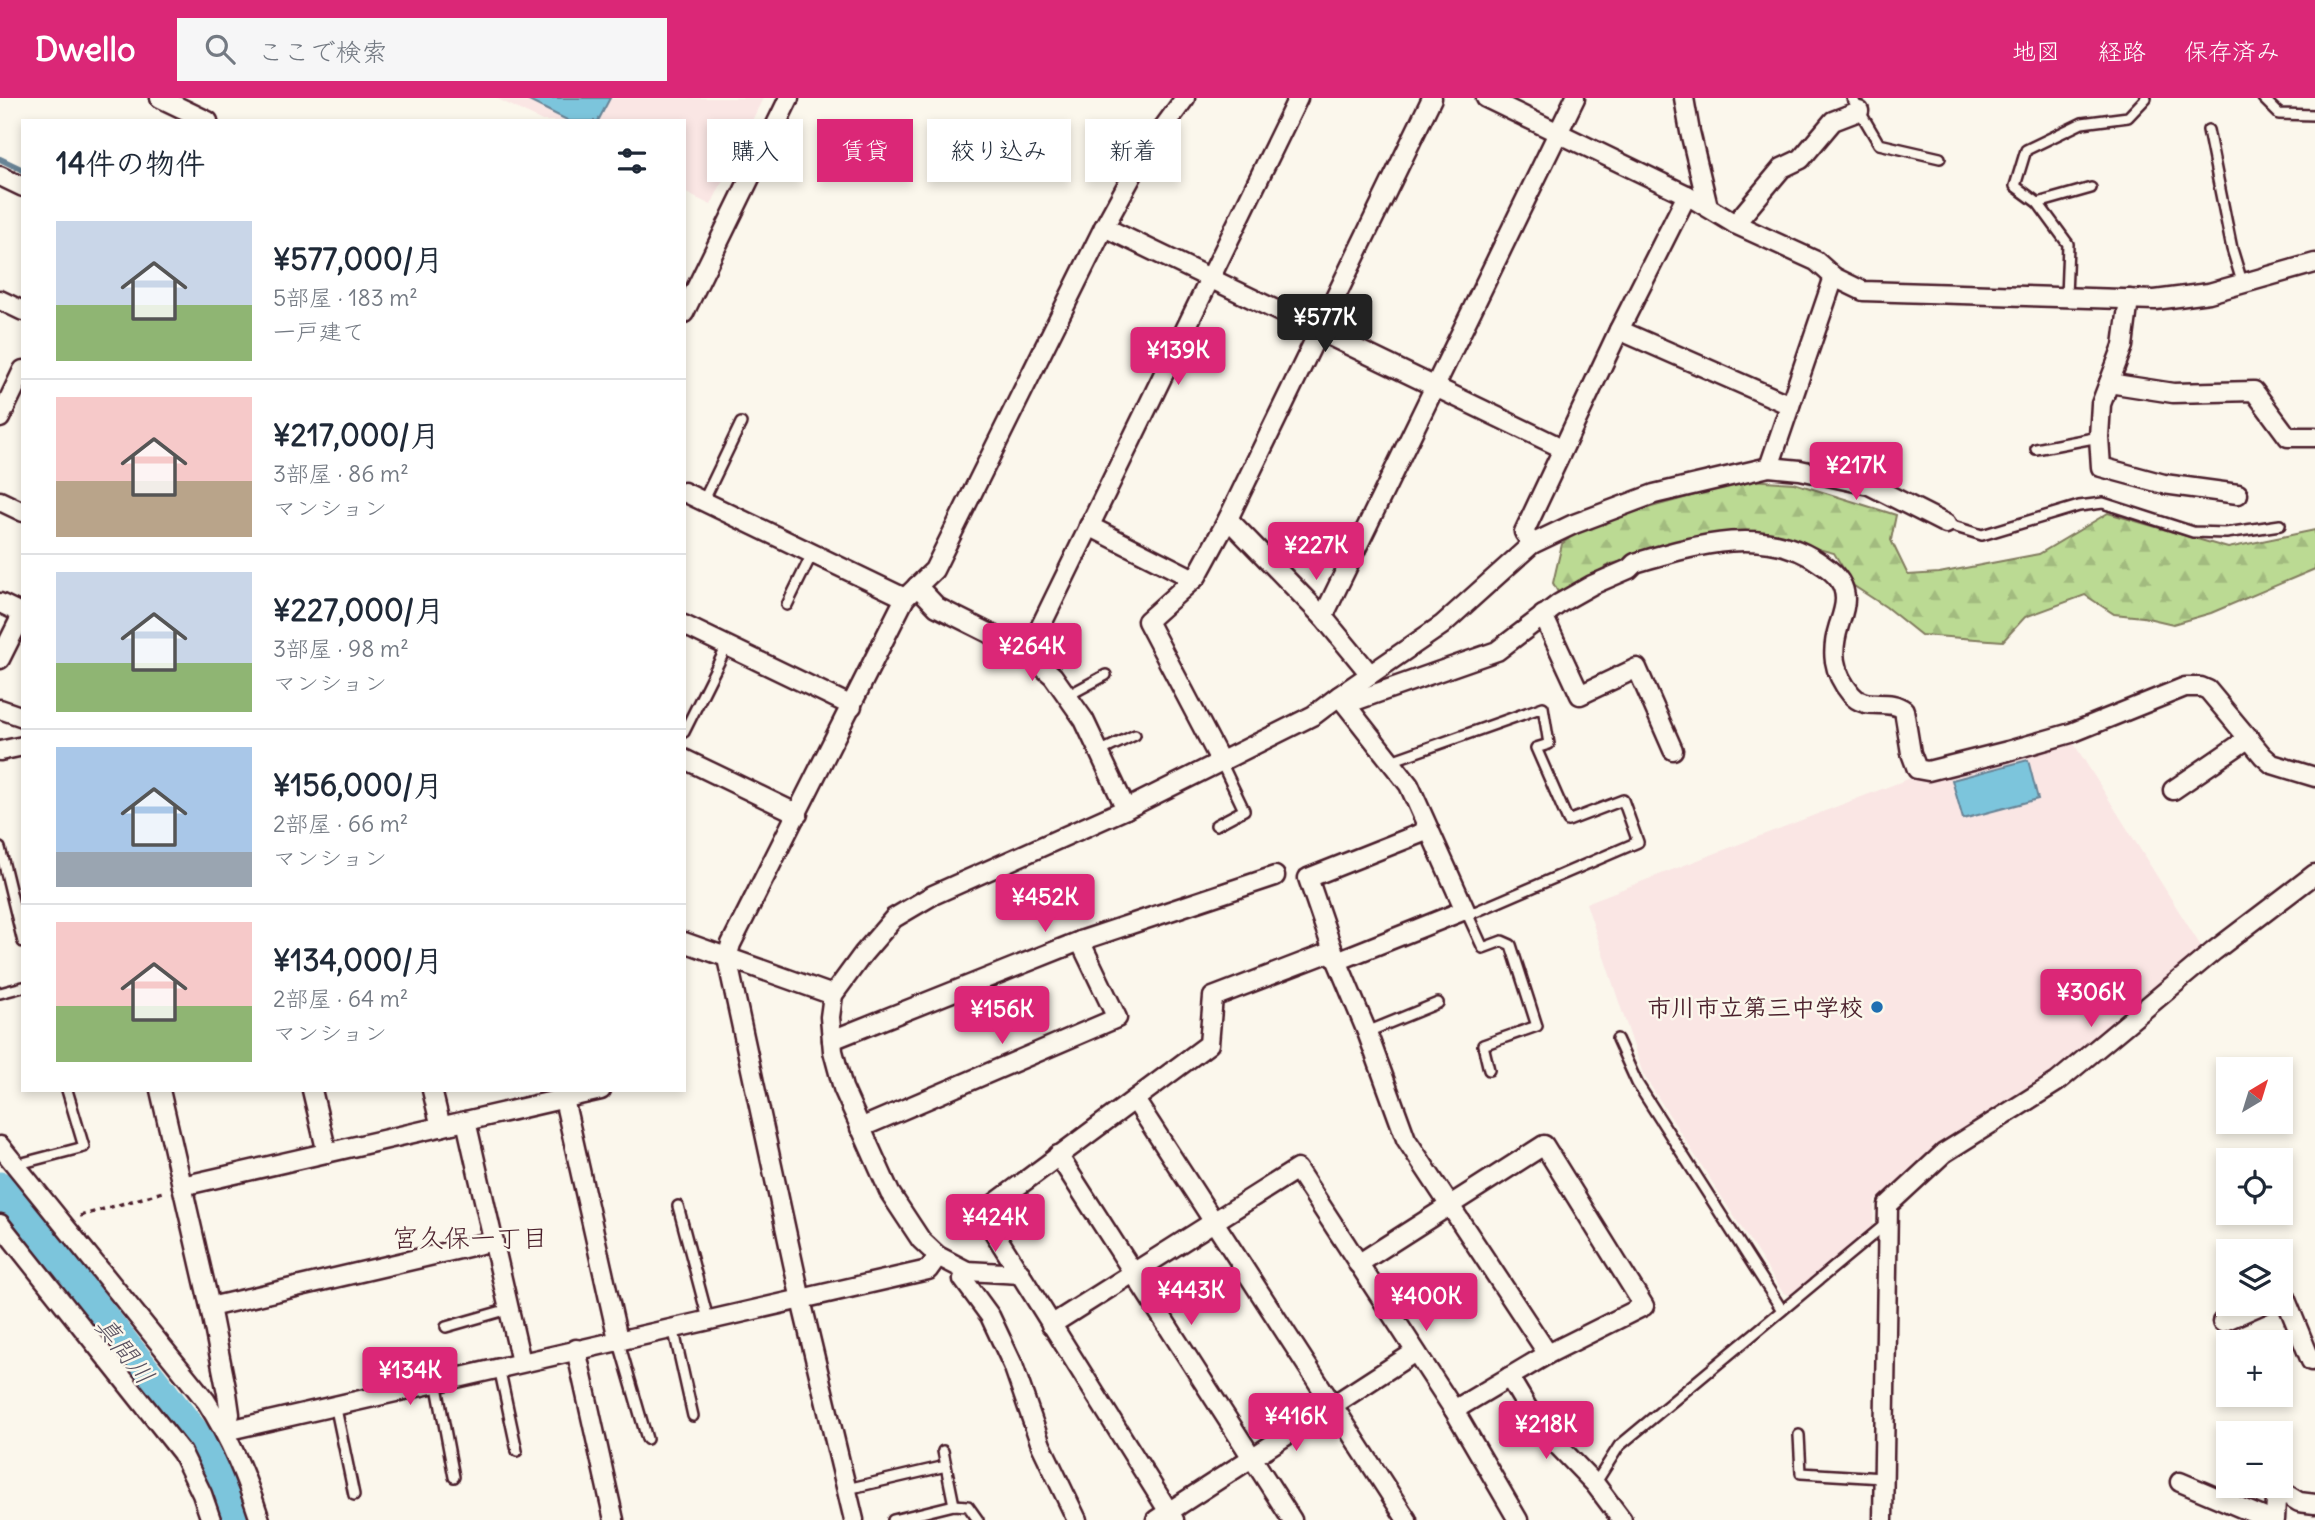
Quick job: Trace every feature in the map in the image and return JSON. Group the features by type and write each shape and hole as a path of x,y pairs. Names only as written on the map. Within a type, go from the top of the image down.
{"street":[{"path":"160,98 179,115 198,119"},
{"path":"686,309 789,98"},
{"path":"854,1520 801,1300 727,958 731,944 911,592 934,570 1104,227 1144,154 1185,98"},
{"path":"1023,650 1035,638 1298,98"},
{"path":"1221,762 1147,621 1194,579 1228,519 1432,98"},
{"path":"1486,98 1686,195 1735,224 1816,261 1834,277 1863,291 2155,300 2209,293 2315,263"},
{"path":"1323,617 1576,98"},
{"path":"1684,98 1708,207"},
{"path":"1735,224 1782,168 1801,159 1833,121 1856,105"},
{"path":"1,178 21,186"},
{"path":"1532,544 1524,532 1562,448 1686,195"},
{"path":"1104,227 1562,448"},
{"path":"1769,467 1834,277"},
{"path":"2129,299 2123,346 2101,404 2101,467 2164,484 2238,494"},
{"path":"0,300 21,310"},
{"path":"1619,330 1790,405"},
{"path":"0,418 21,374"},
{"path":"2109,383 2173,393 2254,391 2288,437 2315,437"},
{"path":"1343,700 1370,674 1442,625 1532,544 1574,524 1654,494 1769,467 1800,470 1869,485 1946,524"},
{"path":"686,493 812,554 911,592 1023,650 1053,676 1084,720 1126,809"},
{"path":"0,501 21,511"},
{"path":"1228,519 1323,617 1370,674"},
{"path":"1089,526 1194,579"},
{"path":"1021,1274 967,1271 938,1256 921,1240 890,1193 843,1088 833,1051 830,1017 833,995 894,918 933,895 1126,809 1343,700 1497,651 1543,615 1592,585 1629,569 1634,563 1706,544 1749,541 1773,542 1798,550 1820,562 1836,574 1842,584 1845,601 1832,650 1835,664 1850,694 1859,702 1898,705 1904,710 1911,753 1917,769 1928,771 2071,733 2185,687 2202,687 2208,690 2272,764 2315,777"},
{"path":"0,603 21,613"},
{"path":"1543,615 1580,695 1637,668 1673,750"},
{"path":"0,659 21,618"},
{"path":"686,626 852,706"},
{"path":"1343,700 1409,785 1467,912 1213,997 1209,1044 982,1213 1166,1517 1415,1352"},
{"path":"0,709 21,716"},
{"path":"2173,790 2249,738"},
{"path":"0,751 21,746"},
{"path":"686,761 798,814"},
{"path":"1429,830 1308,878 1335,956 1367,1032 1406,1139 1548,1354"},
{"path":"1883,1520 1888,1205 1944,1153 2057,1082 2214,951 2315,874"},
{"path":"832,1040 1080,941 1275,876"},
{"path":"860,1128 1117,1018 1080,941"},
{"path":"686,943 833,995"},
{"path":"160,1092 210,1307 230,1414 225,1431"},
{"path":"312,1092 327,1153"},
{"path":"432,1092 441,1127"},
{"path":"182,1186 593,1092"},
{"path":"564,1099 618,1339"},
{"path":"1135,1100 1407,1520"},
{"path":"466,1121 521,1362"},
{"path":"1358,1264 1544,1145 1644,1306 1548,1354 1454,1410"},
{"path":"0,1146 206,1401 225,1431 242,1467 260,1520"},
{"path":"1058,1155 1292,1520"},
{"path":"1051,1325 1297,1169 1454,1410 1518,1520"},
{"path":"0,1224 182,1453 211,1520"},
{"path":"210,1307 494,1241"},
{"path":"225,1431 928,1270 938,1256"},
{"path":"967,1271 963,1279 990,1316 1002,1340 1041,1445 1077,1520"},
{"path":"2222,1321 2234,1316"},
{"path":"2293,1316 2311,1361 2315,1359"},
{"path":"576,1349 614,1520"},
{"path":"1509,1377 1537,1423 1595,1484 1622,1520"},
{"path":"2180,1482 2272,1520 2276,1499 2286,1494 2299,1502 2315,1504"}],"lane":[{"path":"2066,297 2068,244 2039,203 2015,186 2026,150 2082,123 2128,117 2146,98"},
{"path":"2263,98 2279,114 2315,115"},
{"path":"1856,105 1878,144 1940,158"},
{"path":"2208,130 2232,249 2243,285"},
{"path":"2039,203 2091,188"},
{"path":"703,502 741,424"},
{"path":"2036,449 2099,437"},
{"path":"1946,524 1982,535 2079,506 2103,503 2193,532 2225,533 2280,525"},
{"path":"786,606 812,554"},
{"path":"686,728 727,646"},
{"path":"1067,696 1106,675"},
{"path":"1391,761 1542,707 1549,744 1536,748 1569,821 1623,800 1638,842 1467,912 1483,948 1502,941 1511,945 1537,1026 1483,1045 1489,1070"},
{"path":"1099,752 1135,735"},
{"path":"1216,825 1244,810 1221,762"},
{"path":"0,848 19,907 21,924"},
{"path":"0,993 21,988"},
{"path":"1367,1032 1438,1003"},
{"path":"1617,1039 1637,1083 1782,1310"},
{"path":"15,1165 84,1147 68,1092"},
{"path":"678,1206 708,1319"},
{"path":"1595,1484 1619,1446 1887,1223"},
{"path":"446,1327 509,1309"},
{"path":"673,1327 693,1416"},
{"path":"618,1339 647,1439"},
{"path":"499,1367 517,1451"},
{"path":"436,1381 454,1477"},
{"path":"335,1404 354,1495"},
{"path":"1799,1435 1801,1473 1883,1478"},
{"path":"943,1451 954,1505"},
{"path":"847,1489 946,1465"},
{"path":"893,1520 954,1505 968,1506 978,1520"}],"path":[{"path":"61,1221 182,1186"}],"shaded area":[{"path":"496,98 763,98 753,119 707,119 707,182 722,182 711,205 686,193 686,119 538,119"},
{"name":"市川市立第三中学校","path":"2071,739 2202,948 2065,1065 1941,1144 1875,1201 1872,1231 1793,1297 1783,1293 1643,1074 1586,903 1908,779 1927,780"}],"green space":[{"path":"1749,480 1794,483 1896,515 1891,540 1908,575 1939,573 2039,554 2108,513 2228,548 2315,530 2315,569 2211,613 2173,624 2114,614 2085,595 2025,617 2003,641 1921,635 1854,586 1834,553 1749,531 1611,564 1559,594 1553,583 1562,544 1583,526"}],"water":[{"path":"523,98 610,98 599,119 565,119"},
{"path":"2028,760 2038,799 1963,819 1952,780"}],"waterway":[{"path":"0,159 21,169"},
{"name":"真間川","path":"0,1190 216,1466 234,1520"}],"place":[{"name":"市川市立第三中学校","path":"1877,1007"}],"district":[{"name":"宮久保一丁目","path":"470,1237"}]}
